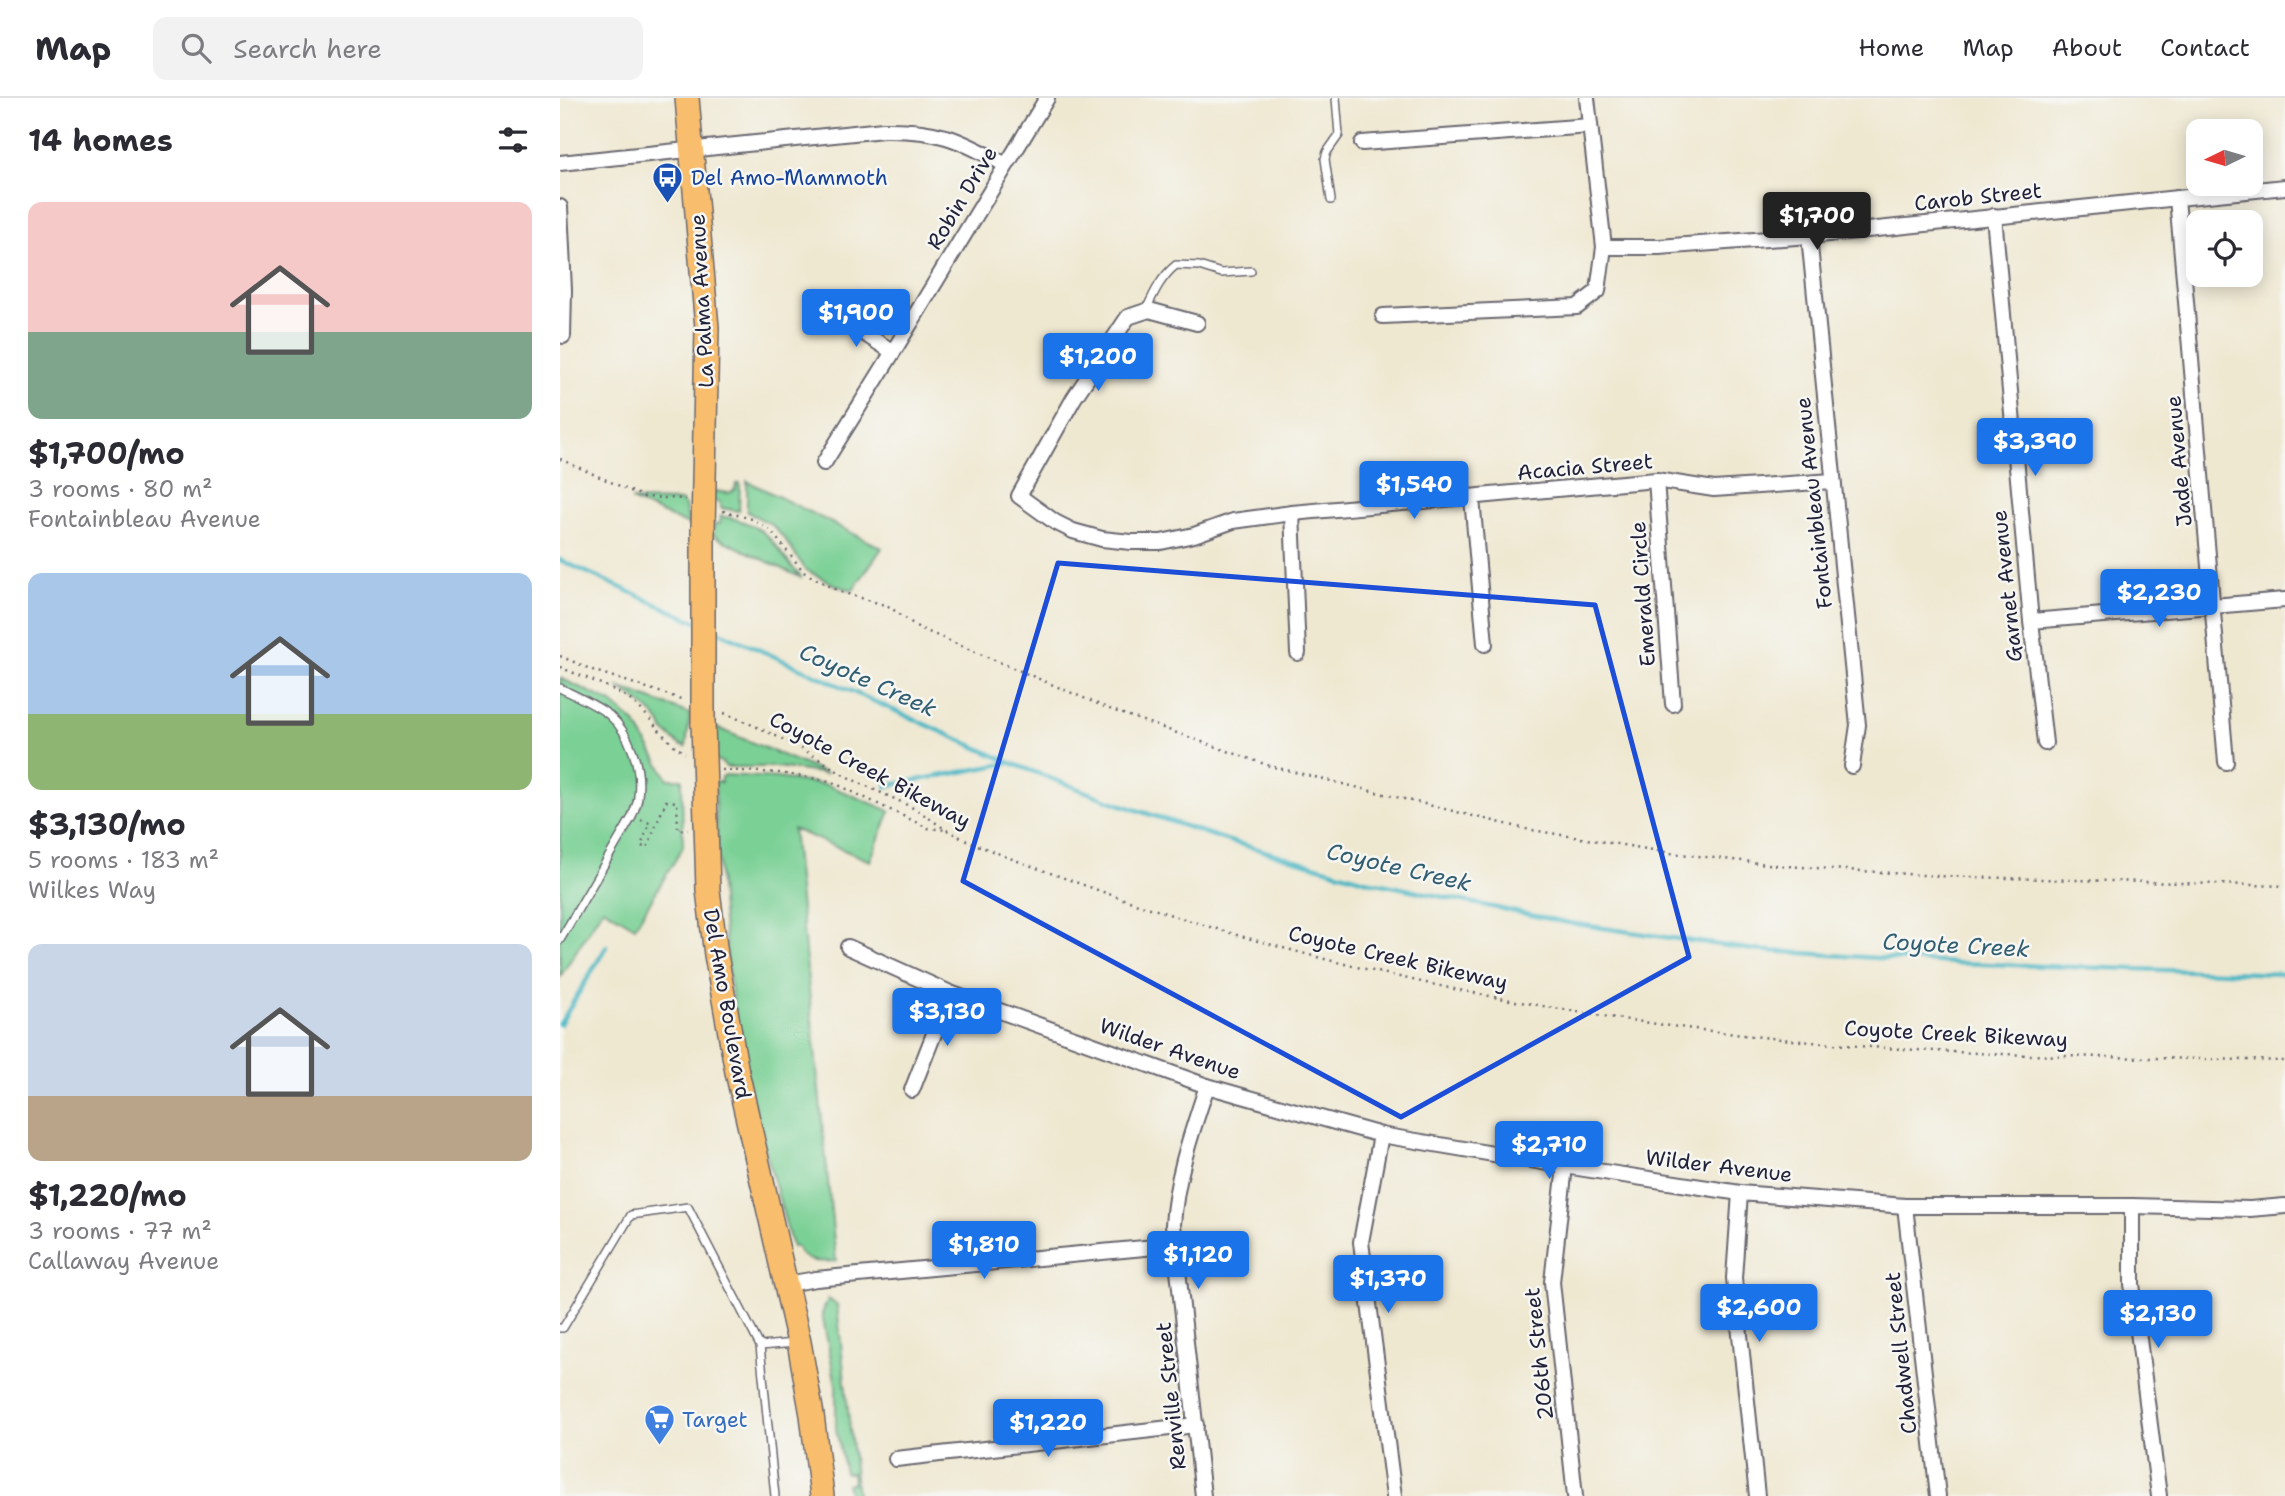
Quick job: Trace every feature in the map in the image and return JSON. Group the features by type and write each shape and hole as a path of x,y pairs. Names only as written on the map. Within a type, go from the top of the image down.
{"main road":[{"name":"La Palma Avenue","path":"687,98 707,328 696,502"},
{"name":"Del Amo Boulevard","path":"696,502 703,531 713,718 704,764 708,890 718,967 737,1072 799,1342 822,1496"}],"street":[{"name":"Robin Drive","path":"824,463 894,352 1046,98"},
{"path":"1384,316 1577,307 1598,291 1604,247 1587,98"},
{"path":"1362,143 1590,126"},
{"path":"560,163 908,129 949,136 966,142 1006,165"},
{"name":"Carob Street","path":"1604,247 1659,247 1809,236 2285,187"},
{"name":"Jade Avenue","path":"2177,198 2226,762"},
{"path":"560,206 563,336"},
{"name":"Garnet Avenue","path":"1994,216 2031,621 2045,743"},
{"name":"Fontainbleau Avenue","path":"1809,236 1858,725 1852,766"},
{"path":"1146,311 1197,323"},
{"name":"Acacia Street","path":"1146,311 1128,317 1074,398 1019,496 1055,522 1073,531 1102,539 1161,542 1194,535 1233,521 1292,513 1656,480 1714,489 1833,481"},
{"path":"837,316 894,352"},
{"name":"Emerald Circle","path":"1656,480 1672,704"},
{"path":"1472,498 1485,644"},
{"path":"1292,513 1298,653"},
{"path":"2031,621 2285,600"},
{"name":"Wilder Avenue","path":"848,947 950,993 1207,1086 1381,1135 1565,1167 1740,1193 1905,1206 2250,1209 2285,1206"},
{"path":"912,1090 950,993"},
{"name":"Renville Street","path":"1203,1496 1173,1225 1182,1160 1207,1086"},
{"path":"1381,1135 1361,1242 1394,1496"},
{"name":"206th Street","path":"1565,1167 1552,1282 1575,1496"},
{"path":"1740,1193 1734,1278 1757,1496"},
{"name":"Chadwell Street","path":"1905,1206 1938,1496"},
{"path":"2132,1206 2132,1284 2159,1496"},
{"path":"787,1284 1176,1245"},
{"path":"896,1459 1196,1425"}],"lane":[{"path":"1331,200 1325,159 1339,135 1336,98"},
{"path":"1146,311 1157,287 1167,272 1176,265 1199,266 1221,273 1251,271"},
{"path":"560,688 609,715 622,730 633,751 638,774 638,796 632,817 560,940"},
{"path":"560,1328 563,1328 631,1215 688,1207 760,1346 775,1496"},
{"path":"760,1346 799,1342"}],"path":[{"path":"560,458 644,496 696,502 744,516 760,523 780,540 805,573 841,592 888,606 919,628 1112,710 1270,766 1513,826 1671,853 1786,866 1937,876 2285,886"},
{"path":"560,656 606,675 688,701"},
{"path":"560,667 624,696 640,709 668,741 704,764 721,770 779,773 830,781 916,823 928,828 947,830"},
{"name":"Coyote Creek Bikeway","path":"713,718 754,725 844,775 918,811 947,830 1068,879 1263,943 1386,974 1571,1011 1727,1034 1849,1045 2285,1061"},
{"path":"641,820 650,823 641,846 647,848 666,801 677,802 678,830 682,830"}],"highlighted area":[{"path":"1058,563 1595,605 1689,957 1401,1117 963,881"}],"green space":[{"path":"747,481 882,548 853,590 837,586 806,570 771,524 747,512"},
{"path":"740,483 739,511 721,508 719,502 713,501 713,491 729,493"},
{"path":"631,500 681,501 685,506 689,525"},
{"path":"721,516 752,525 761,531 802,578 714,536 714,524 720,524"},
{"path":"560,678 611,702 635,723 668,779 682,779 683,847 635,927 603,908 560,977"},
{"path":"618,687 690,714 686,747 663,730 645,707"},
{"path":"715,727 827,774 777,767 726,767 720,761 715,761"},
{"path":"725,775 827,785 890,811 870,861 793,829 836,1261 812,1261 803,1256 796,1246 792,1247 746,1074 730,983 720,883 715,782 721,782"},
{"path":"828,1299 837,1305 857,1496 850,1496 847,1484 853,1483 852,1473 845,1473 836,1429 836,1385 822,1314"}],"waterway":[{"name":"Coyote Creek","path":"560,560 696,622"},
{"name":"Coyote Creek","path":"711,628 1011,763 1110,801 1226,840 1372,882 1569,923 1754,950 1955,963 2285,974"},
{"path":"886,786 1009,763"},
{"path":"560,1024 607,946"}],"place":[{"name":"Del Amo-Mammoth","path":"668,205"},
{"name":"Target","path":"659,1447"}]}
